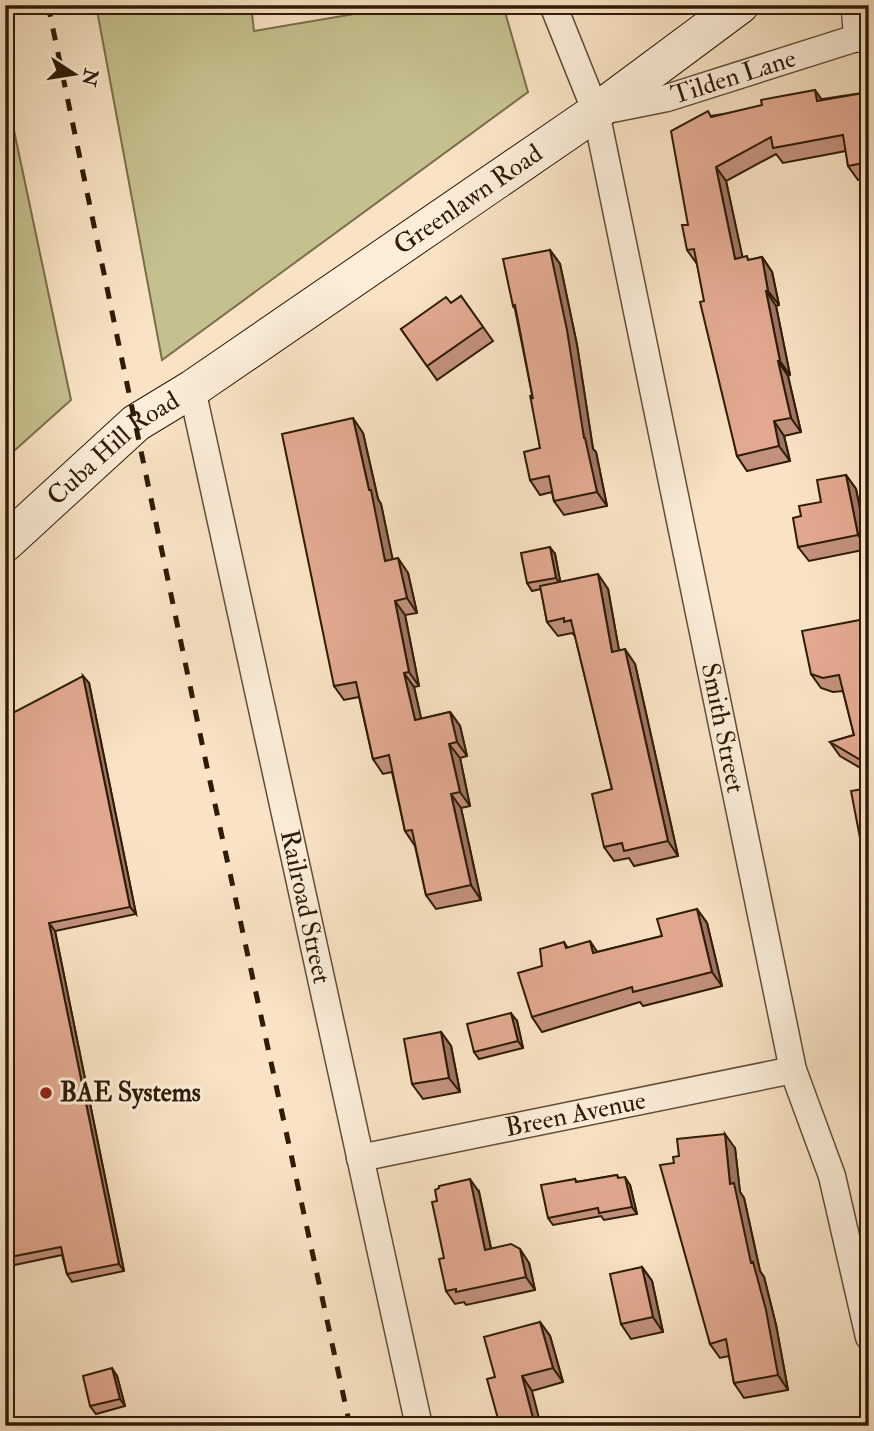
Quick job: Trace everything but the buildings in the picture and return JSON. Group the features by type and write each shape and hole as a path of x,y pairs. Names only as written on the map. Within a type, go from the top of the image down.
{"main road":[{"name":"Greenlawn Road","path":"192,389 596,112 740,5"},
{"name":"Cuba Hill Road","path":"5,543 136,423 192,389"}],"street":[{"name":"Smith Street","path":"552,5 596,112 793,1070 832,1176 869,1337"},
{"name":"Tilden Lane","path":"596,112 667,98 864,24"},
{"name":"Railroad Street","path":"192,389 419,1426"},
{"name":"Breen Avenue","path":"360,1158 793,1070"}],"shaded area":[{"path":"96,5 251,5 254,31 407,5 503,5 528,92 162,360"},
{"path":"5,88 71,400 5,459"}],"railway":[{"path":"48,5 208,772 350,1426"}],"place":[{"name":"BAE Systems","path":"46,1093"}]}
